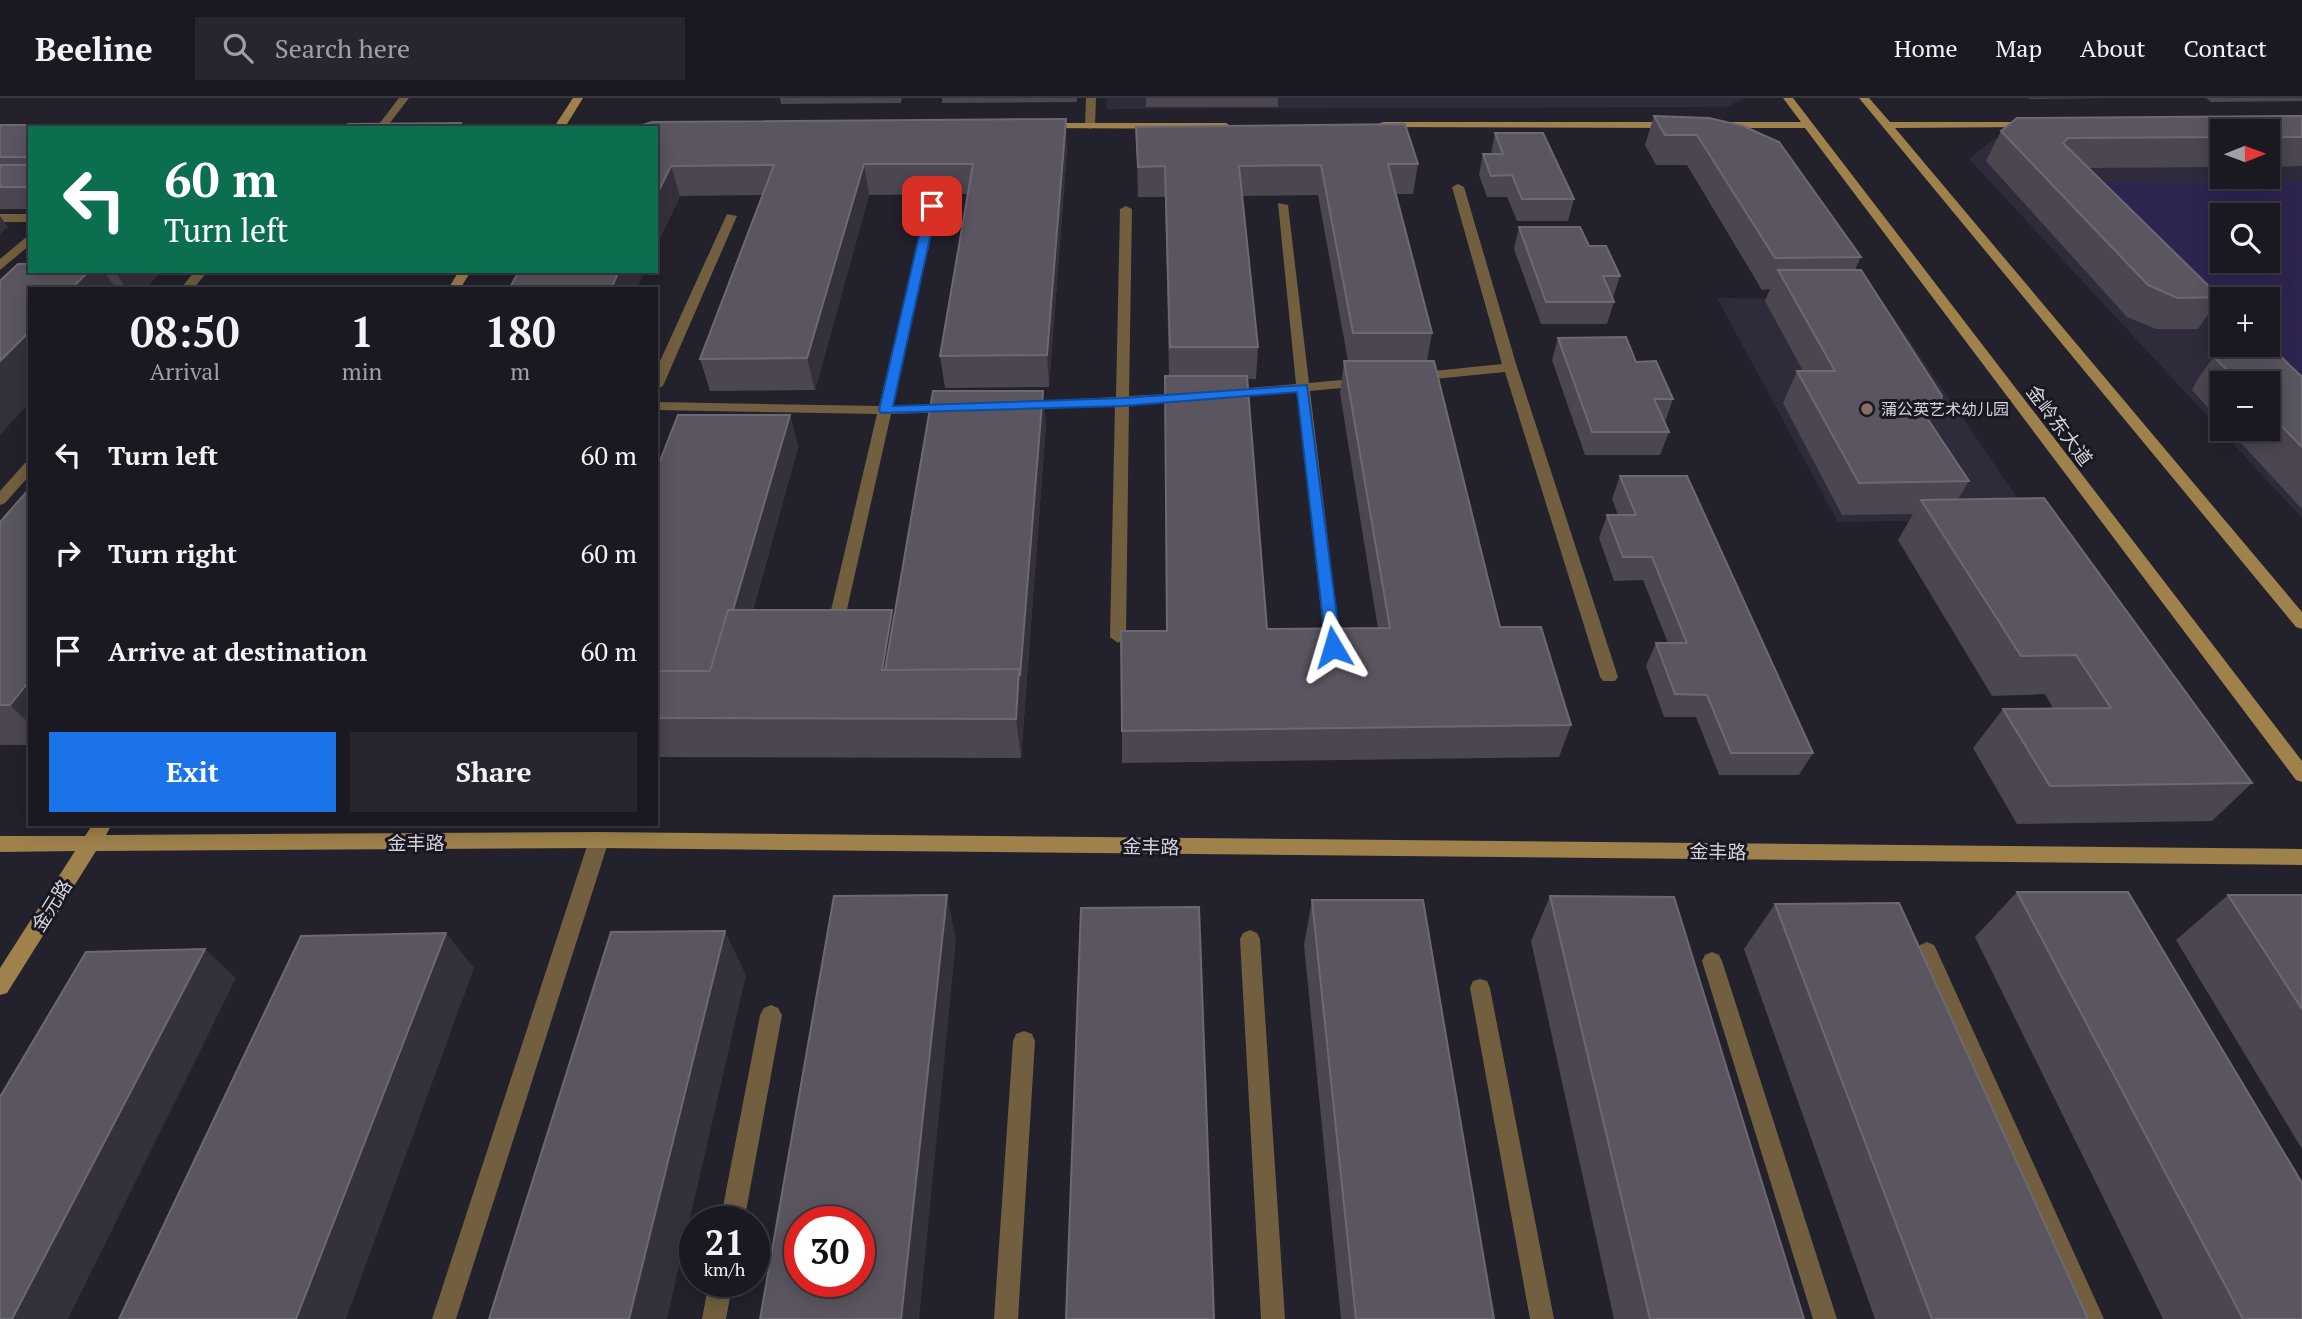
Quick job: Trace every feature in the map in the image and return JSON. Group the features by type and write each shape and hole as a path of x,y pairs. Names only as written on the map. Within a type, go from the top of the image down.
{"street":[{"path":"382,126 404,98"},
{"path":"560,126 578,98"},
{"path":"1090,126 1091,98"},
{"name":"金岭东大道","path":"1788,98 2302,775"},
{"path":"1864,98 2302,623"},
{"path":"1887,125 2039,124"},
{"path":"1366,125 1683,125"},
{"path":"1697,125 1807,125"},
{"path":"1034,126 1242,126"},
{"path":"658,127 671,127"},
{"path":"1458,187 1510,368 1609,677"},
{"path":"1282,205 1333,647"},
{"path":"835,627 932,206"},
{"path":"1118,637 1126,209"},
{"path":"658,381 731,216"},
{"path":"0,218 28,218"},
{"path":"0,266 28,240"},
{"path":"188,287 200,273"},
{"path":"1400,378 1510,368"},
{"path":"1011,406 1123,402 1372,381"},
{"path":"658,406 886,410 969,407"},
{"path":"0,500 28,468"},
{"name":"金元路","path":"0,986 102,826"},
{"path":"444,1319 599,840"},
{"name":"金丰路","path":"0,844 599,840 2302,857"},
{"path":"1250,939 1273,1319"},
{"path":"1927,951 2092,1319"},
{"path":"1712,961 1825,1319"},
{"path":"1480,988 1542,1319"},
{"path":"735,1206 771,1015"},
{"path":"1006,1319 1024,1041"},
{"path":"714,1319 718,1297"}],"shaded area":[{"path":"1107,98 1745,98 1727,107 1107,109"},
{"path":"2280,136 2302,136 2302,518 2231,441 2280,441 2280,371 2210,371 2210,419 1969,159 1994,139 2210,137 2210,189 2280,189"},
{"path":"2100,182 2210,182 2210,189 2280,189 2280,182 2302,182 2302,375 2293,375 2275,357 2280,357 2280,287 2210,287 2210,293"},
{"name":"蒲公英艺术幼儿园","path":"1717,298 1881,299 2032,519 1838,522"}],"building":[{"path":"1654,116 1709,118 1743,126 1779,142 1861,257 1775,258 1697,135 1665,135"},
{"path":"2302,116 2302,137 2280,137 2280,119 2210,119 2210,137 2068,138 2063,143 2210,287 2210,297 2177,298 2148,285 2001,131 2017,118"},
{"path":"1066,119 1047,355 940,356 973,164 864,164 807,358 700,359 774,165 671,166 658,192 658,126 639,126 652,122"},
{"path":"461,123 459,126 346,126"},
{"path":"1405,124 1418,164 1388,164 1432,333 1353,333 1321,165 1239,166 1258,347 1170,347 1165,166 1138,167 1136,127"},
{"path":"0,125 311,125 28,126 28,157 0,157"},
{"path":"1495,133 1543,133 1574,199 1522,199 1512,175 1491,176 1483,154 1503,154"},
{"path":"0,165 28,165 28,186 0,187"},
{"path":"1519,227 1580,227 1589,246 1606,246 1620,276 1603,276 1614,302 1546,302"},
{"path":"28,262 28,273 87,273 73,287 28,287 28,333 0,361 0,281 18,264"},
{"path":"1778,270 1861,270 1942,396 1939,409 1925,415 1969,481 1859,483 1797,371 1835,371"},
{"path":"518,273 618,273 612,287 510,287"},
{"path":"1626,337 1636,362 1656,361 1673,399 1654,399 1669,432 1592,432 1558,338"},
{"path":"2280,356 2302,377 2302,447 2280,424 2280,371 2228,371 2215,358"},
{"path":"1344,361 1434,361 1500,627 1541,627 1571,725 1122,731 1121,631 1167,631 1165,376 1247,376 1267,629 1390,628"},
{"path":"933,391 1043,391 1020,676 1019,669 885,670"},
{"path":"678,415 790,415 733,610 728,610 710,671 658,671 658,466"},
{"path":"1620,476 1687,476 1813,753 1731,753 1707,695 1675,694 1656,643 1687,643 1652,557 1623,557 1607,515 1636,515"},
{"path":"28,490 28,682 10,705 0,705 0,522"},
{"path":"2044,498 2252,783 2050,786 2003,709 2111,708 2076,655 2021,656 1921,500"},
{"path":"728,610 892,610 882,670 1019,669 1016,719 658,718 658,671 710,671"},
{"path":"2017,892 2128,892 2302,1183 2302,1319 2243,1319"},
{"path":"947,895 901,1319 760,1319 764,1297 770,1297 770,1262 834,896"},
{"path":"2228,895 2302,895 2302,1009"},
{"path":"1550,896 1674,897 1804,1319 1650,1319"},
{"path":"1312,900 1423,900 1494,1319 1356,1319"},
{"path":"1899,903 2088,1319 1932,1319 1775,904"},
{"path":"1199,907 1214,1319 1066,1319 1081,908"},
{"path":"725,931 629,1319 489,1319 611,932"},
{"path":"446,933 296,1319 119,1319 301,936"},
{"path":"205,949 12,1319 0,1319 0,1097 86,952"}],"place":[{"name":"蒲公英艺术幼儿园","path":"1867,409"}],"route":[{"path":"932,206 886,410 1123,402 1303,388 1333,647"}]}
